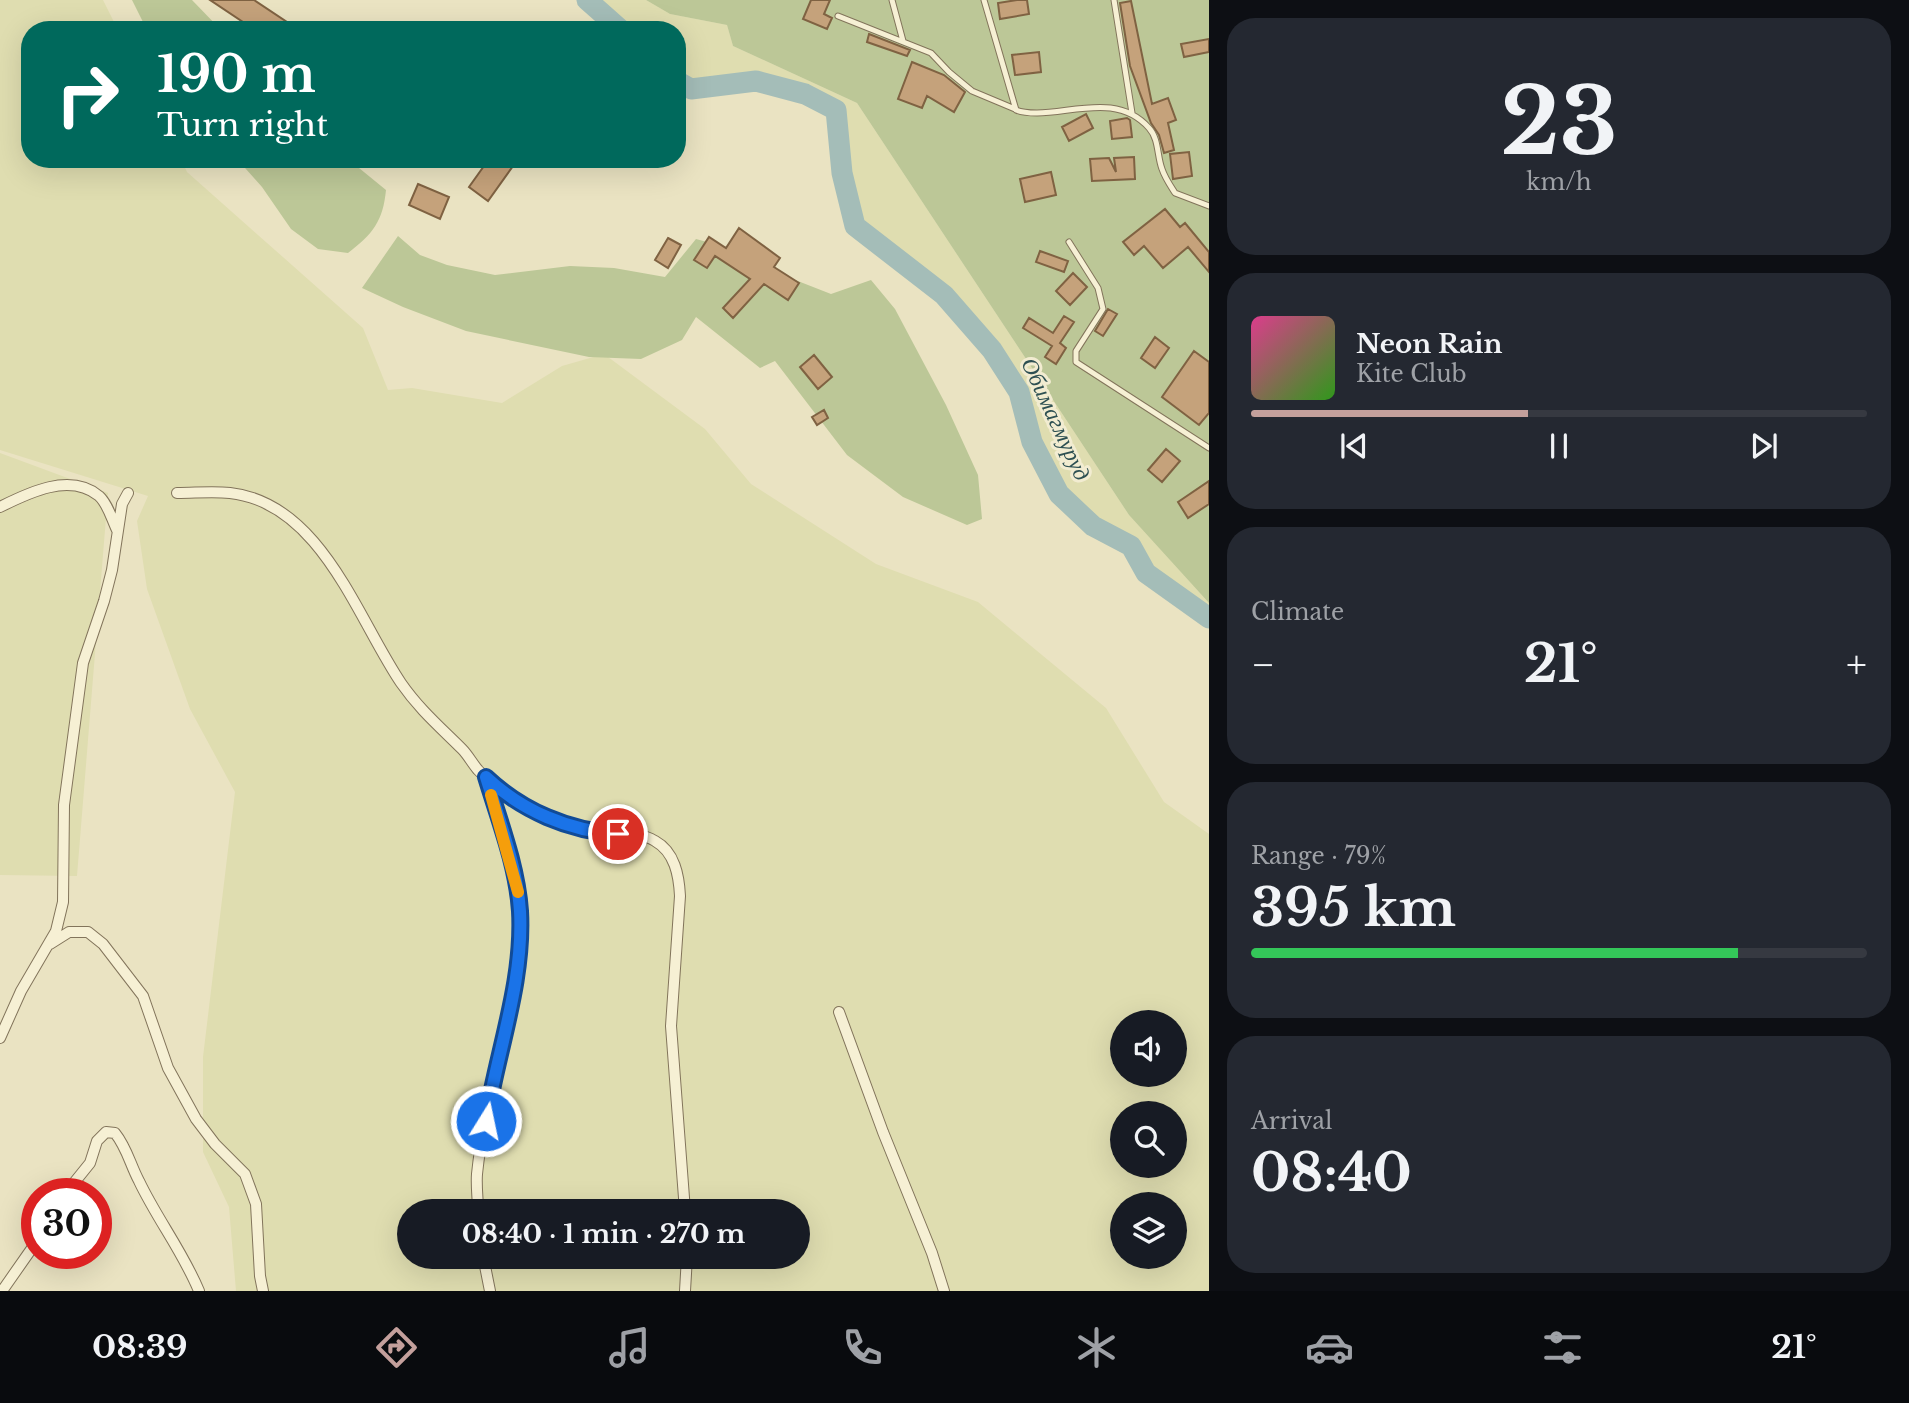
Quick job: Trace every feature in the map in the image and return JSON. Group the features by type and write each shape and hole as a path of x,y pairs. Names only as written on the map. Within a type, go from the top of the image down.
{"street":[{"path":"0,507 32,491 57,486 79,486 99,496 117,530"},
{"path":"0,1038 21,991 56,930 63,902 64,805 83,663 110,580 122,504 128,493"},
{"path":"177,493 231,493 258,500 278,510 302,530 326,556 400,681 421,711 504,794 551,820 594,832 642,836 656,841 670,856 679,875 680,896 671,1026 684,1199"},
{"path":"478,1199 477,1175 490,1094 516,975 520,914 518,887 486,777"},
{"path":"47,945 69,932 88,932 103,944 144,996 168,1068 196,1119 215,1144 245,1174 256,1203 263,1291"},
{"path":"839,1012 883,1132 932,1253 944,1291"},
{"path":"78,1178 90,1163 97,1141 106,1132 115,1133 125,1145 138,1180 199,1291"},
{"path":"2,1291 21,1264"},
{"path":"485,1269 489,1291"},
{"path":"685,1291 686,1269"}],"lane":[{"path":"892,0 903,41"},
{"path":"984,0 1016,110"},
{"path":"1114,0 1132,113"},
{"path":"838,16 931,53 972,91 1020,112 1094,106 1132,113 1151,130 1156,139 1161,167 1175,193 1209,206"},
{"path":"1069,242 1098,288 1103,309 1076,351 1076,362 1209,448"}],"shaded area":[{"path":"0,0 103,0 114,21 21,21 21,168 185,168 363,328 388,390 412,388 502,403 562,366 604,354 705,429 751,484 876,564 978,602 1106,708 1164,802 1209,834 1209,1291 236,1291 229,1207 203,1152 203,1057 235,792 190,709 147,589 137,521 148,496 0,450"},
{"path":"587,0 646,0 670,14 727,25 733,46 857,103 1129,515 1209,603 1209,618 1146,573 1131,546 1093,526 1059,494 1032,442 1019,392 992,350 944,295 855,226 842,173 836,110 805,94 756,81 691,89 686,86 686,21 611,21"},
{"path":"0,453 108,493 77,876 0,875"}],"green space":[{"path":"132,0 192,0 212,21 142,21"},
{"path":"646,0 1209,0 1209,603 1129,515 857,103 733,46 727,25 670,14"},
{"path":"245,168 359,168 386,190 375,226 364,240 348,253 318,249 291,229 262,187"},
{"path":"398,236 420,255 447,265 495,275 570,266 614,268 665,277 696,239 740,251 762,267 831,294 871,280 895,309 946,405 978,475 982,519 967,525 903,497 847,455 775,361 760,368 696,317 682,340 641,359 589,357 466,331 362,288"}],"building":[{"path":"210,0 254,0 286,21 242,21"},
{"path":"811,0 830,0 824,14 832,18 827,29 803,19"},
{"path":"1027,0 1029,14 1000,19 998,3"},
{"path":"1131,1 1152,104 1168,98 1176,120 1168,123 1174,150 1164,153 1130,66 1120,3"},
{"path":"869,34 910,50 907,56 867,42"},
{"path":"1209,39 1209,52 1184,57 1181,44"},
{"path":"1039,52 1041,72 1015,75 1012,55"},
{"path":"912,62 944,75 965,92 954,112 927,96 922,108 898,99"},
{"path":"1086,114 1093,128 1069,141 1062,127"},
{"path":"1127,118 1130,120 1132,137 1112,139 1110,121"},
{"path":"1189,152 1192,176 1173,179 1170,154"},
{"path":"1134,157 1135,179 1092,181 1090,159 1109,158 1116,172 1114,158"},
{"path":"483,168 512,168 488,201 469,187"},
{"path":"1051,172 1056,195 1025,202 1020,179"},
{"path":"418,184 449,197 440,219 409,205"},
{"path":"1165,209 1180,227 1185,223 1209,252 1209,272 1188,247 1163,268 1144,246 1134,255 1123,242"},
{"path":"739,228 780,258 774,267 799,283 788,300 764,284 733,318 723,308 750,279 715,256 707,268 694,260 709,237 726,248"},
{"path":"668,238 681,245 668,268 655,260"},
{"path":"1040,251 1068,261 1064,272 1036,262"},
{"path":"1073,273 1087,287 1070,305 1056,291"},
{"path":"1108,309 1117,314 1103,336 1095,331"},
{"path":"1064,316 1074,322 1060,343 1066,348 1056,364 1045,357 1052,346 1023,328 1029,318 1053,333"},
{"path":"1155,337 1169,348 1155,368 1141,358"},
{"path":"1194,351 1209,362 1209,413 1199,425 1162,397"},
{"path":"814,355 832,377 818,389 800,367"},
{"path":"824,410 828,418 817,425 812,417"},
{"path":"1166,449 1180,461 1162,482 1148,470"},
{"path":"1209,481 1209,504 1188,518 1178,502"}],"waterway":[{"name":"Обимагмуруд","path":"587,0 611,21"},
{"name":"Обимагмуруд","path":"686,86 691,89 756,81 805,94 836,110 842,173 855,226 944,295 992,350 1019,392 1032,442 1059,494 1093,526 1131,546 1146,573 1209,618"}],"slow traffic":[{"path":"491,795 518,892"}],"route":[{"path":"486,1121 516,975 520,914 518,887 486,777 504,794 551,820 594,832 618,834"}]}
